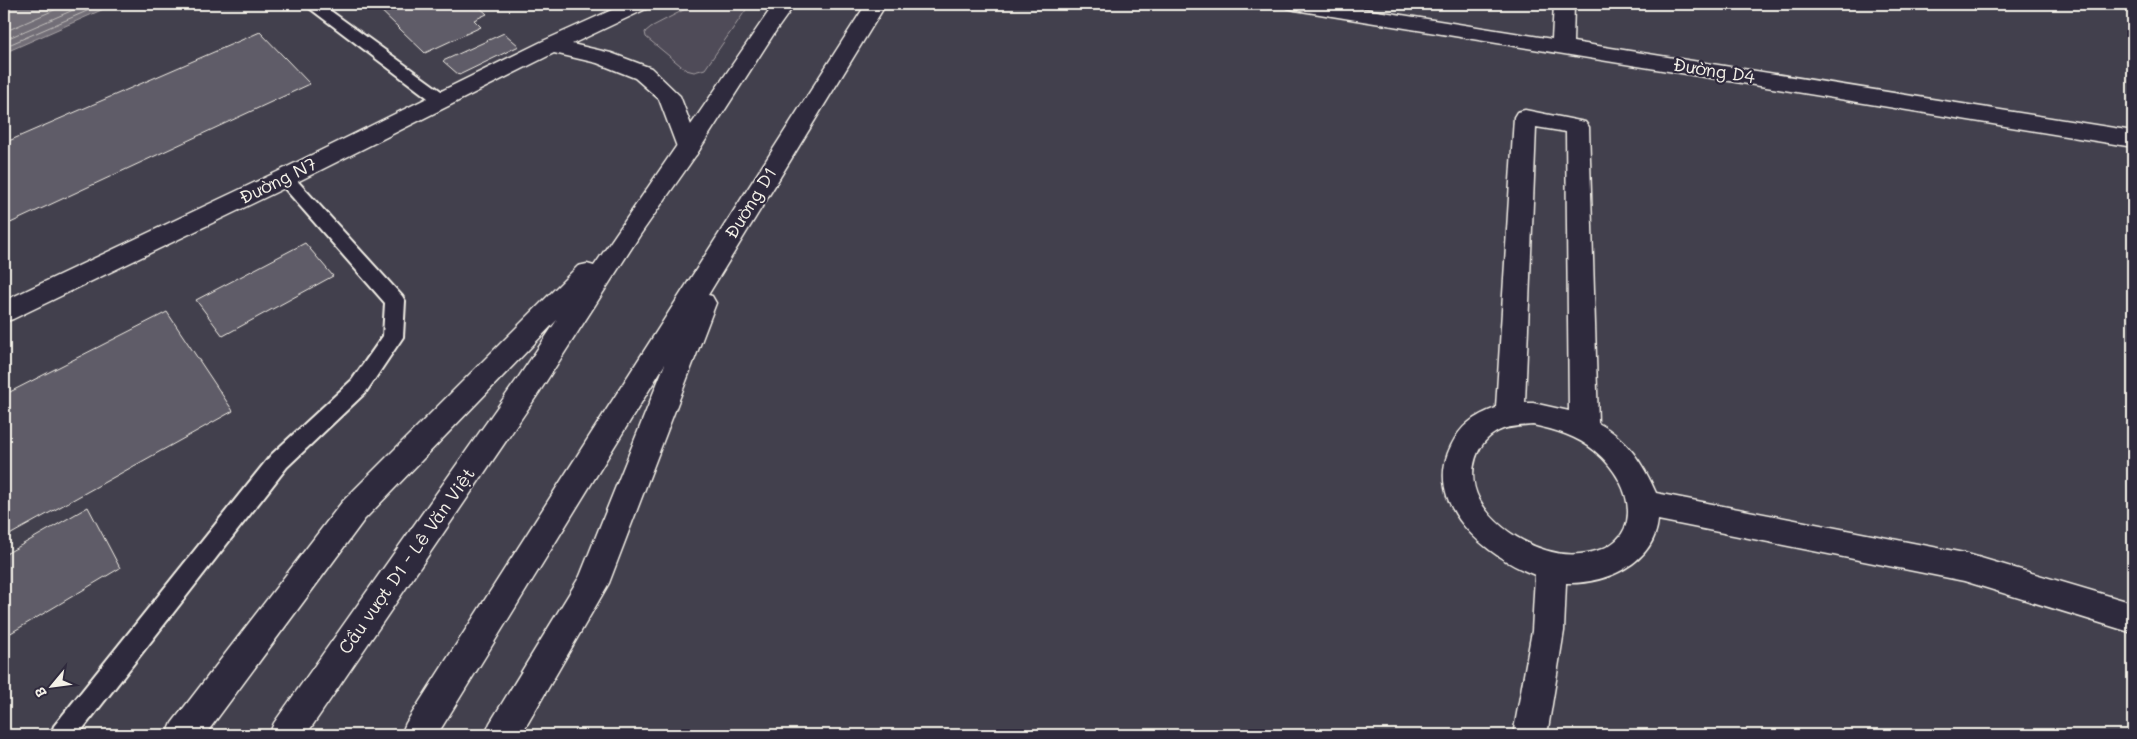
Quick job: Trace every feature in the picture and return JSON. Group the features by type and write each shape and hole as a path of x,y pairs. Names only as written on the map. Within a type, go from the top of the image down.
{"street":[{"name":"Đường N7","path":"4,312 285,178 551,46 641,4"},
{"path":"184,735 353,511 631,229 688,149 766,29 785,4"},
{"name":"Đường D1","path":"418,735 876,4"},
{"name":"Đường D4","path":"1295,4 2133,139"},
{"path":"1562,47 1564,4"},
{"path":"551,46 602,58 643,72 668,96 688,149"},
{"path":"1510,416 1525,117 1577,127 1584,428"},
{"name":"Cầu vượt D1 - Lê Văn Việt","path":"286,735 528,386 631,229"},
{"path":"502,735 594,583 725,244"},
{"path":"1510,416 1541,416 1558,419 1584,428 1606,443 1625,462 1638,482 1644,504 1643,525 1633,544 1617,558 1594,567 1568,569 1514,552 1491,536 1472,516 1461,494 1458,472 1461,452 1472,435 1488,423 1510,416"},
{"path":"1644,504 1964,567 2133,618"},
{"path":"1530,735 1548,630 1551,565"}],"lane":[{"path":"312,4 442,100"},
{"path":"63,735 279,461 359,386 393,336 395,301 285,178"}],"shaded area":[{"path":"4,4 2133,4 2133,735 4,735"},
{"path":"695,4 750,4 705,69 694,72 686,70 646,37 645,32"}],"water":[{"path":"4,4 115,4 4,53"}],"building":[{"path":"374,4 476,4 487,14 474,20 481,27 425,53"},
{"path":"260,32 310,84 4,226 4,143"},
{"path":"504,33 519,46 459,75 443,61"},
{"path":"305,243 333,276 223,336 196,300"},
{"path":"167,312 233,411 4,538 4,395"},
{"path":"88,507 120,568 4,637 4,555"}]}
